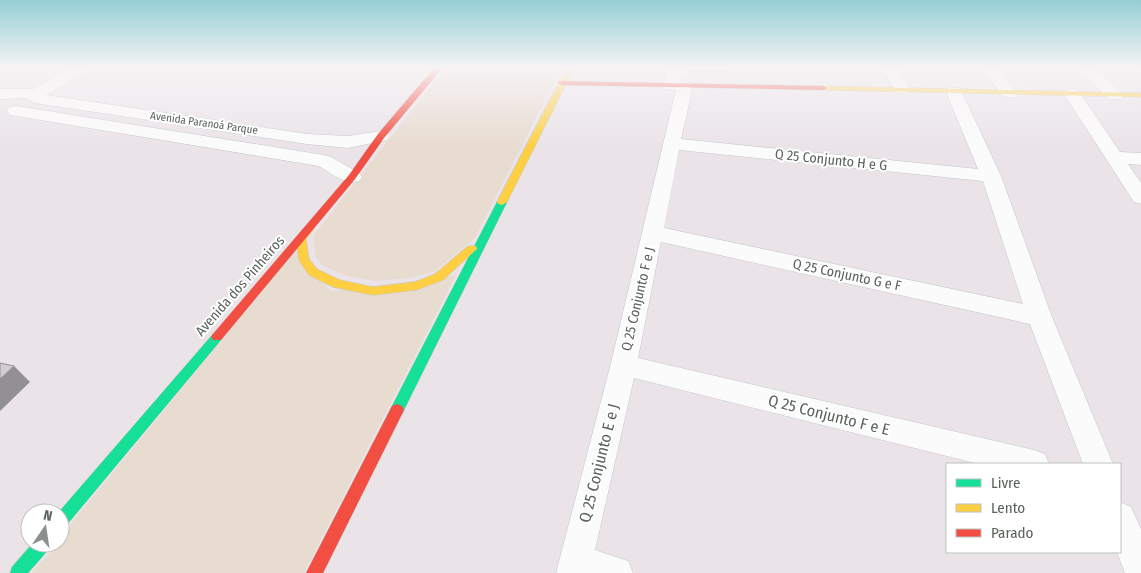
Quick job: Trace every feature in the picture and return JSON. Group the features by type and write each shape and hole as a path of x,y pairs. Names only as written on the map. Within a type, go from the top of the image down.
{"street":[{"name":"Avenida Paranoá Parque","path":"32,94 35,97 307,139 348,142 381,136"},
{"path":"5,114 25,107 40,94"},
{"name":"Avenida dos Pinheiros","path":"70,510 319,217 352,177 381,136 417,94"},
{"path":"314,573 557,94"},
{"name":"Q 25 Conjunto F e J","path":"624,365 671,144 677,94"},
{"path":"955,94 991,176 1040,317 1098,463"},
{"path":"1056,94 1141,95"},
{"path":"1072,94 1141,198"},
{"name":"Avenida Paranoá Parque","path":"5,114 324,161 352,177"},
{"name":"Q 25 Conjunto H e G","path":"671,144 991,176"},
{"path":"1116,158 1141,159"},
{"path":"319,217 301,239 304,260 313,272 337,284 373,291 416,286 439,277 483,240"},
{"name":"Q 25 Conjunto G e F","path":"653,233 1040,317"},
{"name":"Q 25 Conjunto F e E","path":"624,365 1030,463"},
{"name":"Q 25 Conjunto E e J","path":"574,568 624,365"},
{"path":"1130,532 1141,570"},
{"path":"18,573 35,553"},
{"path":"574,568 616,573"}],"shaded area":[{"path":"425,94 548,94 474,239 434,272 408,278 374,281 343,275 322,265 316,257 313,236"},
{"path":"295,251 331,291 456,275 304,573 31,573 50,553 70,553 70,525"}],"building":[{"path":"0,363 14,366 0,379"}],"traffic: fast":[{"path":"397,410 502,202"},
{"path":"70,510 217,337"},
{"path":"18,573 35,553"}],"traffic: slow":[{"path":"502,202 557,94"},
{"path":"1084,94 1141,95"},
{"path":"309,229 301,239 304,260 313,272 337,284 373,291 416,286 439,277 472,249"}],"traffic: jam":[{"path":"217,337 352,177 381,136 417,94"},
{"path":"314,573 397,410"}]}
